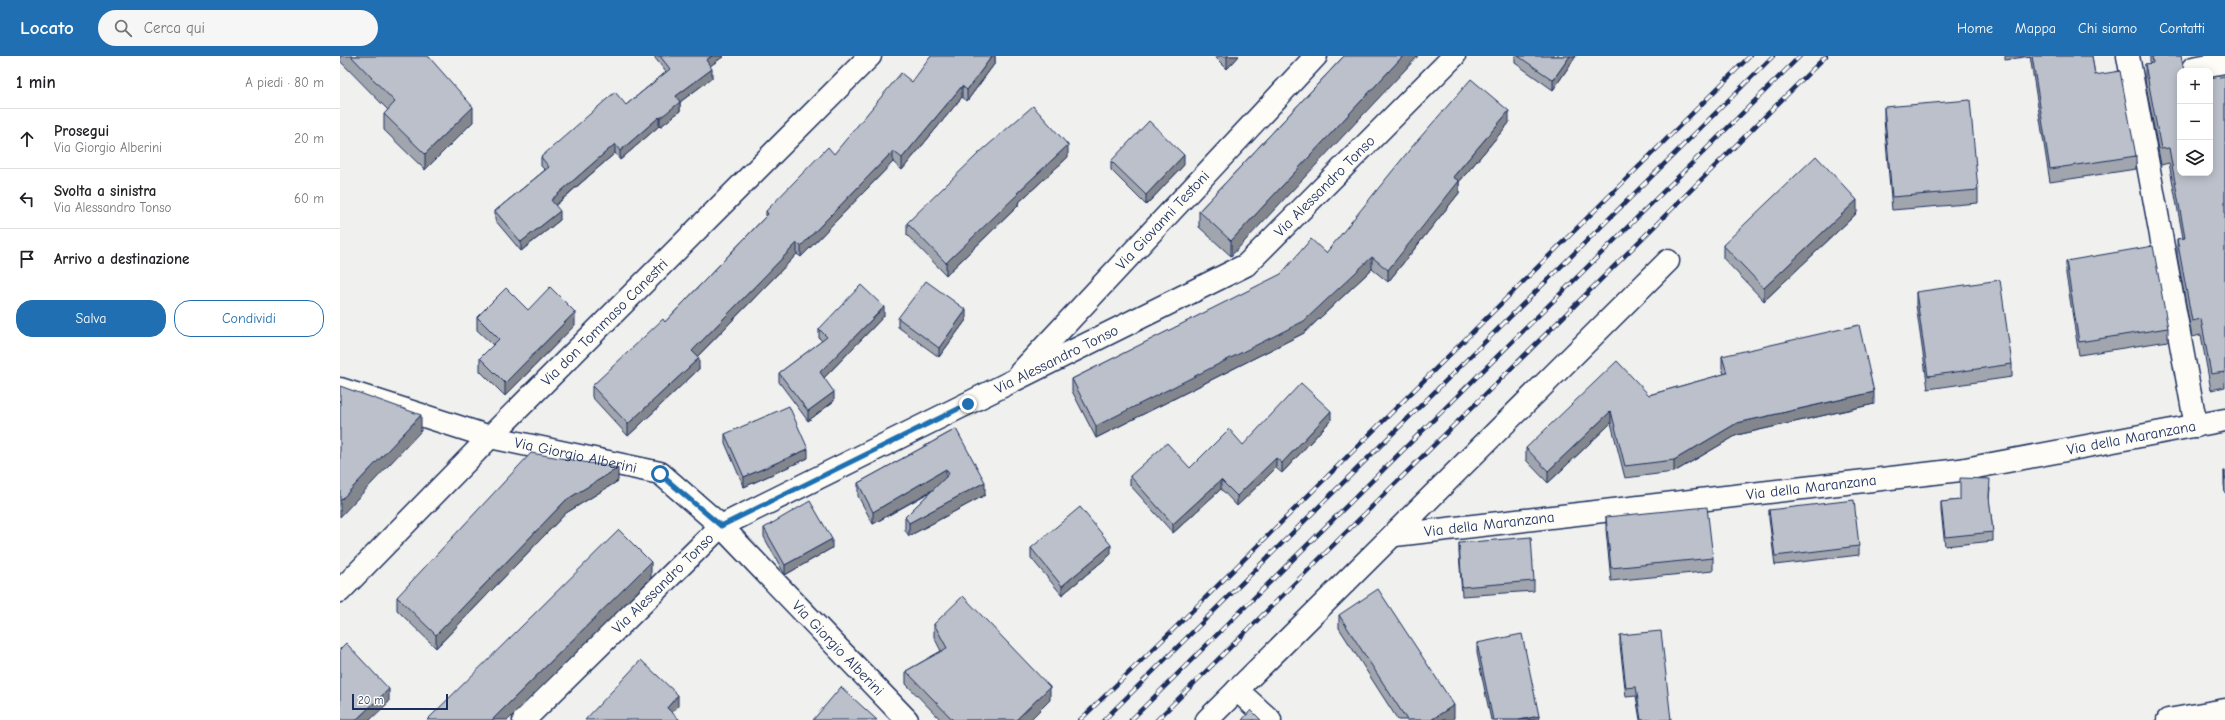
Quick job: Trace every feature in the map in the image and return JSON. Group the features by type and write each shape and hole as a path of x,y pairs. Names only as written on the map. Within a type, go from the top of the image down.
{"street":[{"name":"Via don Tommaso Canestri","path":"340,591 490,437 870,56"},
{"name":"Via Giovanni Testoni","path":"1009,384 1316,56"},
{"name":"Via Alessandro Tonso","path":"524,720 721,526 1246,265 1454,56"},
{"path":"2128,56 2196,426"},
{"path":"2193,68 2225,62"},
{"name":"Via della Maranzana","path":"1207,720 1395,535 1668,260"},
{"name":"Via Giorgio Alberini","path":"340,389 490,437 660,474 721,526 907,720"},
{"name":"Via della Maranzana","path":"1395,535 1960,470 2225,420"},
{"path":"1237,690 1270,720"},
{"path":"2168,720 2225,710"}],"building":[{"path":"351,56 428,56 473,107 425,154 384,114 395,102"},
{"path":"660,56 712,56 706,60 712,69 676,96 680,102 660,118 659,117 620,151 615,144 551,200 560,211 521,242 495,211 549,167 541,157 615,92 626,105 670,69"},
{"path":"931,56 992,56 967,90 962,86 902,158 893,151 801,246 797,243 692,351 699,358 628,424 592,386 663,319 665,322 768,214 766,211 828,147 834,154 901,73 912,82"},
{"path":"1344,56 1403,56 1231,241 1199,211"},
{"path":"1518,56 1570,56 1553,80"},
{"path":"2032,56 2092,56 2095,75 2120,71 2136,156 2050,169"},
{"path":"2152,56 2181,56 2183,68 2177,68 2177,176 2213,176 2213,78 2225,76 2225,372 2211,374 2201,319 2192,321 2177,239 2185,238 2169,148 2161,149 2145,64 2153,63"},
{"path":"1471,79 1509,111 1453,177 1459,181 1388,270 1372,257 1304,321 1096,426 1072,379 1281,274 1311,239 1326,253 1411,148"},
{"path":"1970,100 1978,190 1892,197 1884,107"},
{"path":"1033,106 1068,145 946,263 907,223 979,153"},
{"path":"1149,121 1184,155 1146,195 1111,161"},
{"path":"1816,156 1857,200 1764,288 1723,245"},
{"path":"2153,246 2168,328 2079,342 2066,261"},
{"path":"2000,280 2012,364 1928,376 1916,292"},
{"path":"926,281 966,310 939,348 898,318"},
{"path":"861,285 884,307 820,372 834,392 808,411 779,373 827,337 819,329"},
{"path":"550,287 575,312 505,383 480,358 499,339 477,317 506,288 528,310"},
{"path":"1859,325 1874,392 1737,423 1674,460 1625,466 1611,411 1548,471 1526,448 1617,361 1649,395 1727,373 1722,356"},
{"path":"1301,383 1331,411 1282,463 1276,458 1237,496 1221,480 1173,524 1130,476 1167,443 1190,468 1229,429 1243,445"},
{"path":"340,386 421,415 340,501"},
{"path":"789,406 808,449 744,477 725,434"},
{"path":"956,429 985,482 909,523 905,517 949,474 946,469 873,512 858,483"},
{"path":"531,453 618,468 566,500 436,635 397,597"},
{"path":"1960,478 1990,479 1989,497 1993,532 1945,537 1941,502 1960,500"},
{"path":"1854,500 1859,546 1775,556 1769,510"},
{"path":"810,501 832,539 785,565 764,528"},
{"path":"1080,507 1111,545 1062,586 1031,548"},
{"path":"1707,507 1713,558 1611,568 1606,517"},
{"path":"619,530 651,562 492,720 427,720"},
{"path":"1531,537 1534,581 1462,587 1459,543"},
{"path":"1378,589 1454,705 1431,720 1407,720 1339,615"},
{"path":"963,596 1050,687 1016,720 953,720 906,671 947,648 934,624"},
{"path":"1661,631 1671,720 1641,720 1636,687 1626,688 1620,635"},
{"path":"1522,634 1539,716 1519,720 1493,720 1477,643"},
{"path":"346,643 389,689 356,720 340,720 340,649"},
{"path":"641,660 678,695 667,708 680,720 585,720"},
{"path":"841,687 877,720 813,720"},
{"path":"1251,710 1261,720 1242,720"}],"railway":[{"path":"1080,720 1180,623 1750,56"},
{"path":"1104,720 1773,56"},
{"path":"1131,720 1800,56"},
{"path":"1157,720 1826,56"}],"route":[{"path":"660,474 721,526 968,404"}]}
